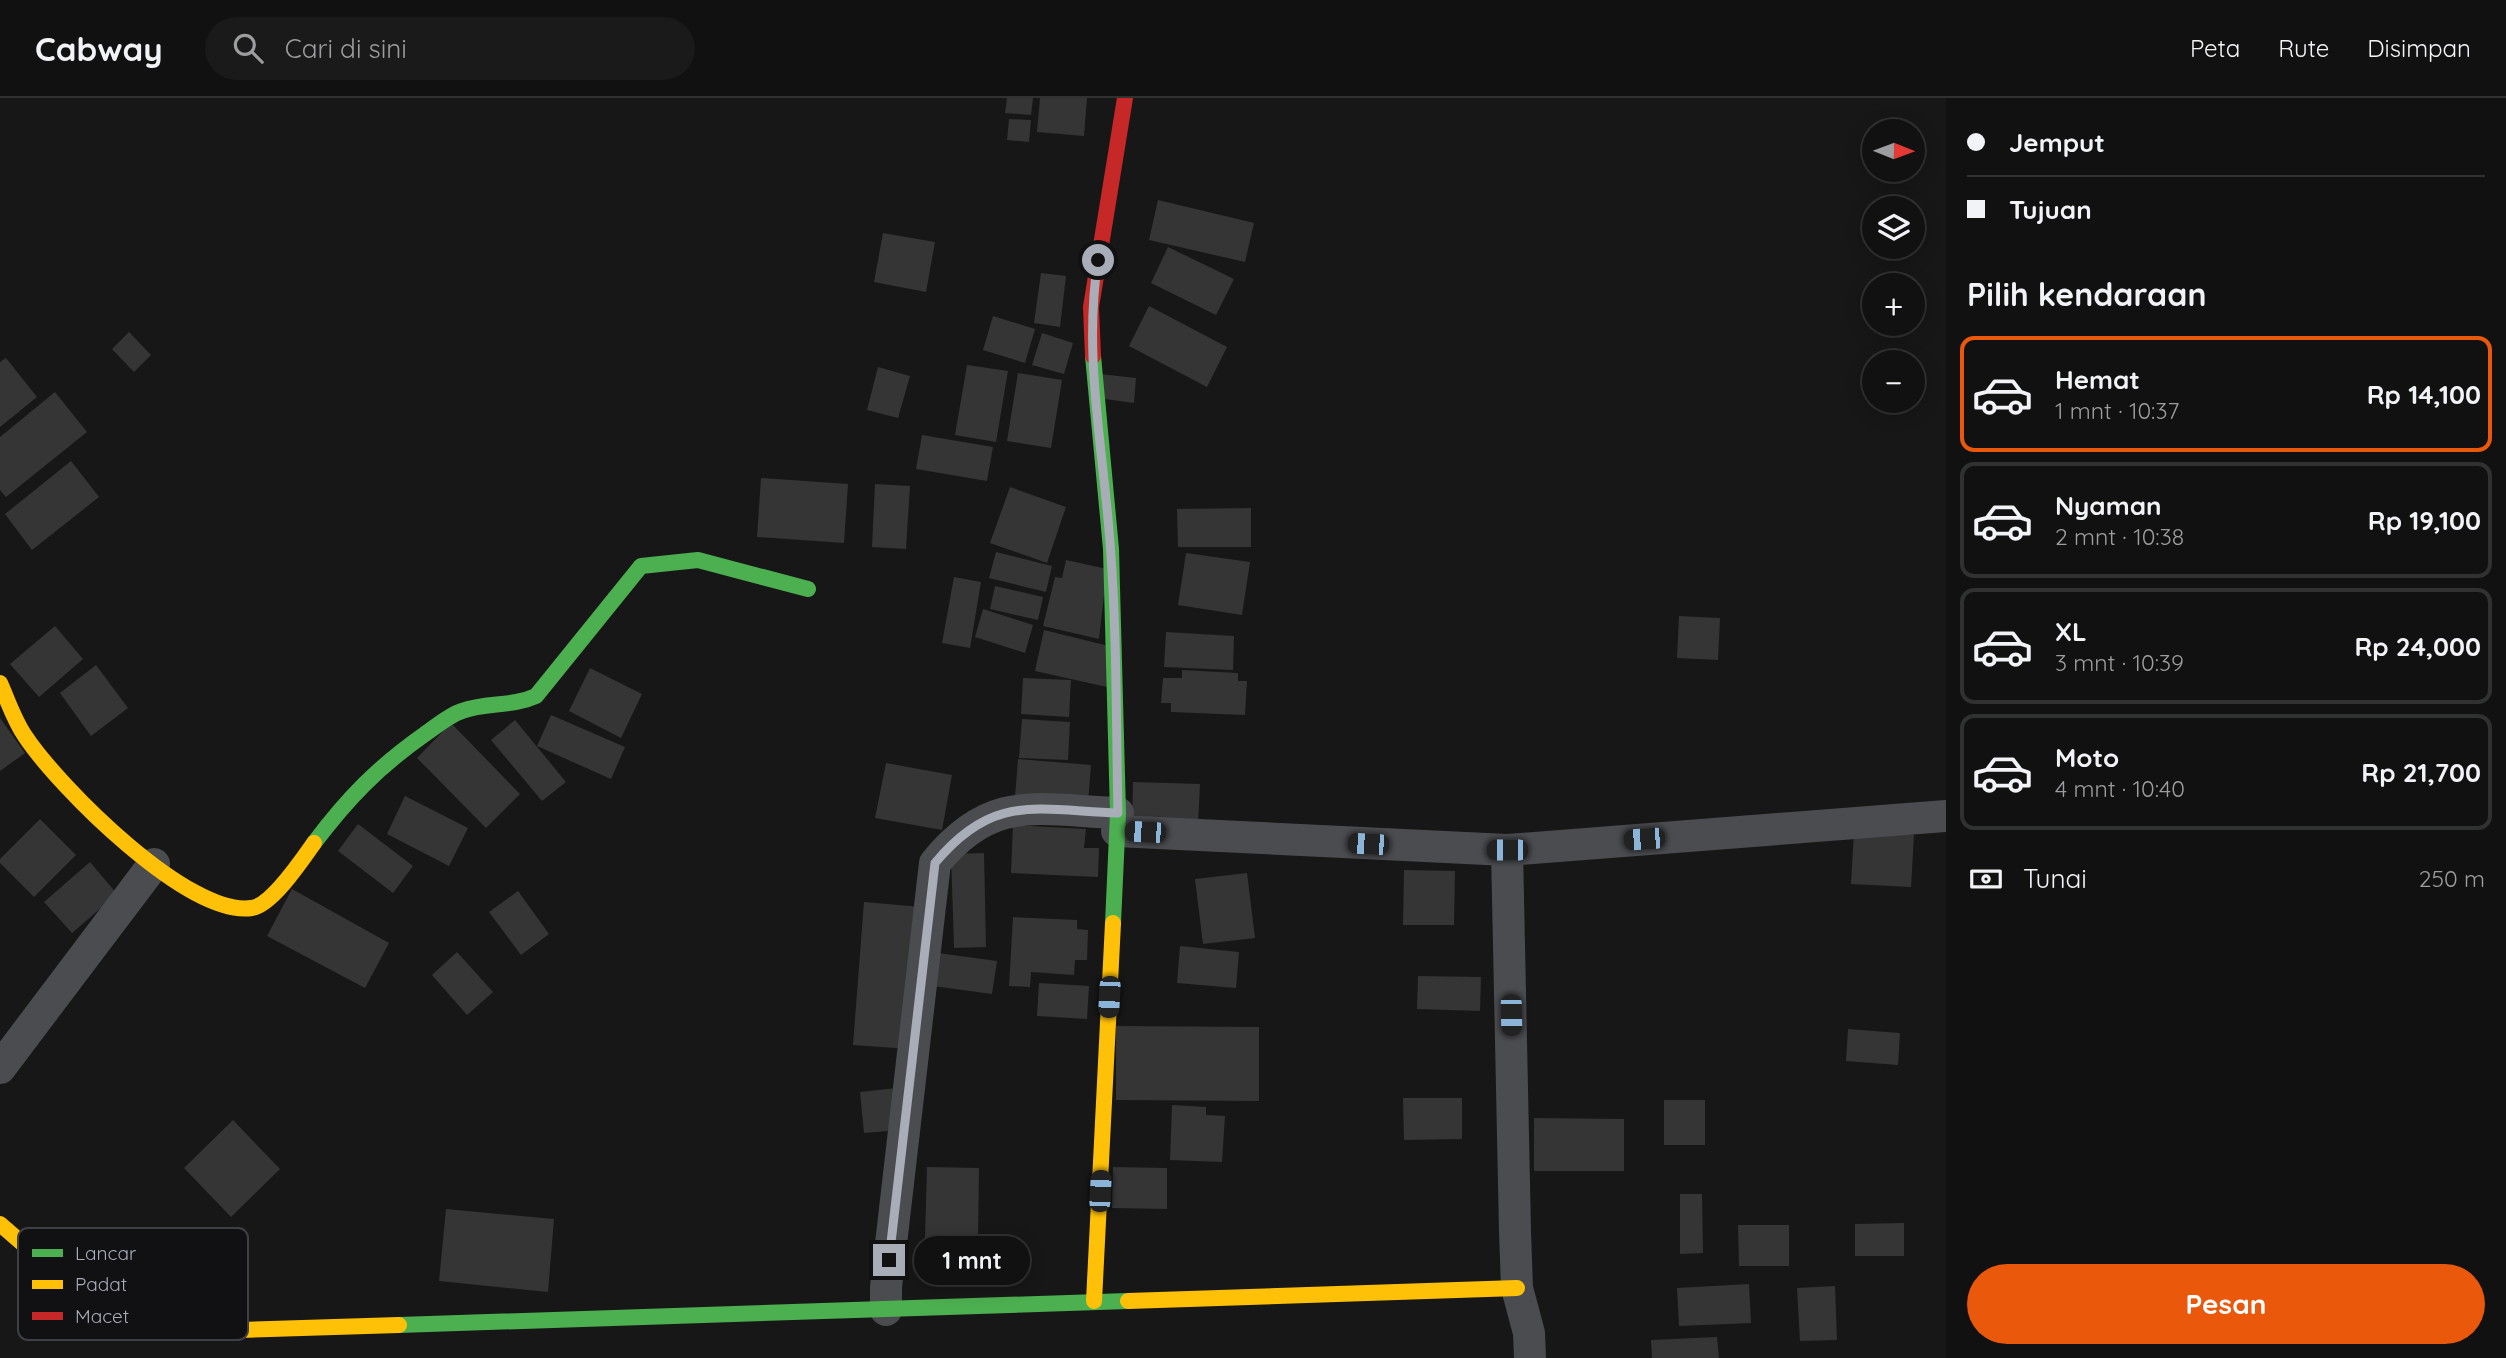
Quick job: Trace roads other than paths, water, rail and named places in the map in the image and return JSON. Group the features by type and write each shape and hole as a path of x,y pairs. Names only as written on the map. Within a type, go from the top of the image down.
{"street":[{"path":"1094,1301 1117,822 1112,576 1091,356 1091,307 1125,98"},
{"path":"0,683 25,736 67,789 116,835 201,898 234,909 253,909 266,902 352,794 386,764 458,712 523,704 536,696 641,566 698,559 808,589"},
{"path":"887,1310 886,1287 935,863 951,844 998,813 1019,810 1117,822 1507,850 1946,816"},
{"path":"1507,850 1517,1288 1529,1333 1530,1358"},
{"path":"0,1068 154,864"},
{"path":"0,1224 18,1240"},
{"path":"248,1330 1517,1288"}]}
